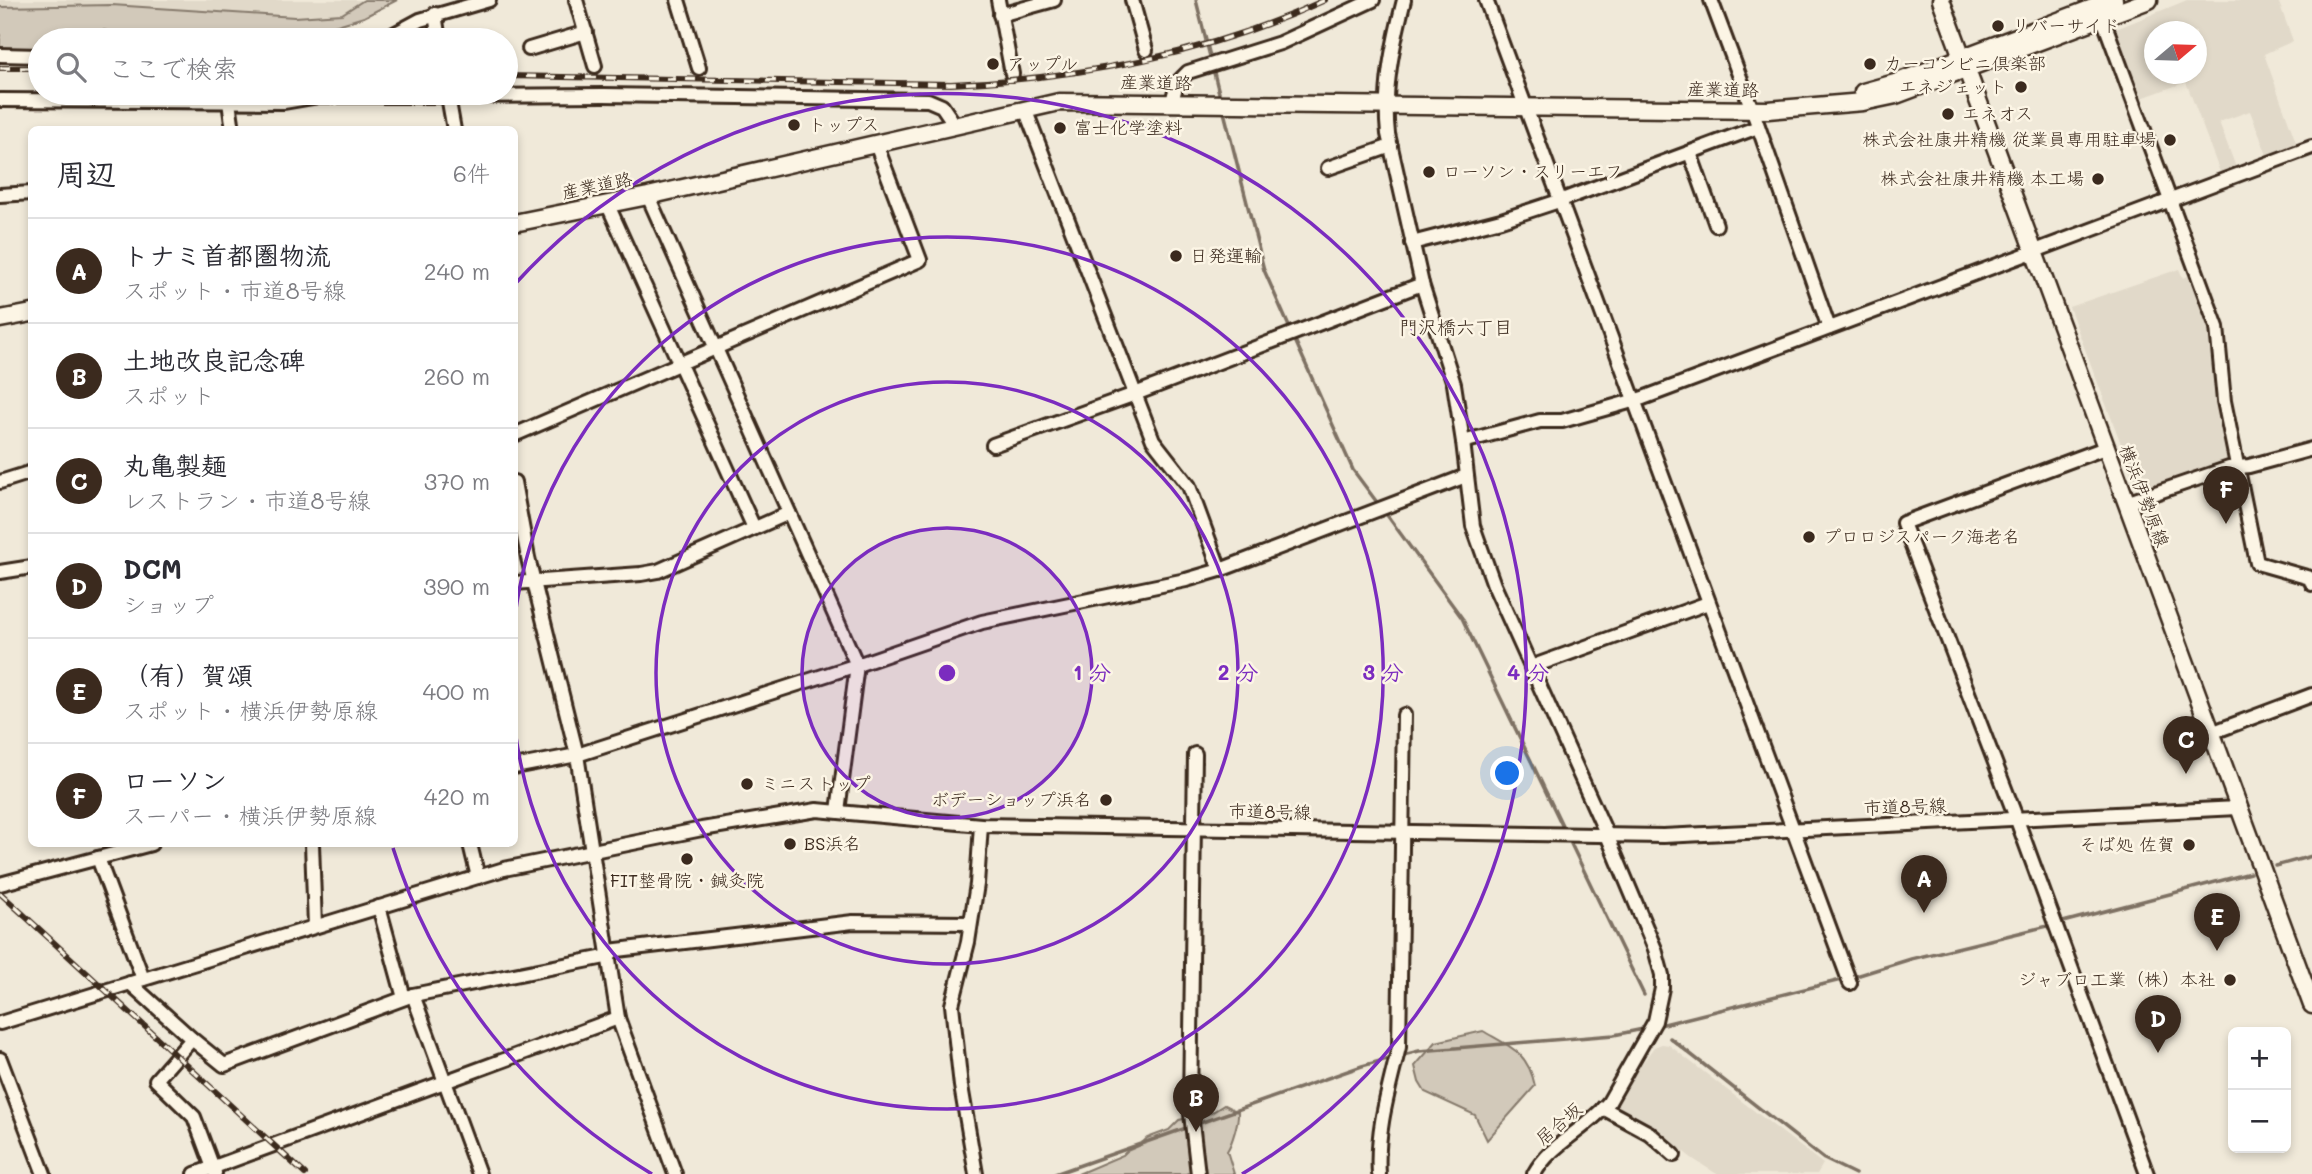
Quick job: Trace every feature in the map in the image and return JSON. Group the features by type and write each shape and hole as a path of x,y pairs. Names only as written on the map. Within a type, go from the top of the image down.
{"main road":[{"name":"横浜伊勢原線","path":"1941,0 2238,808 2307,979 2312,1006"},
{"path":"1964,63 2114,0"},
{"path":"1964,63 2103,19 2149,0"},
{"name":"産業道路","path":"518,222 648,196 1059,102 1752,109 1811,106 1964,63"},
{"path":"0,319 28,314"}],"street":[{"path":"405,28 435,14 489,0"},
{"path":"576,0 595,66"},
{"path":"678,0 699,68"},
{"path":"998,0 1012,74"},
{"path":"1000,15 1054,0"},
{"path":"1132,0 1146,50"},
{"path":"1172,102 1177,83 1188,72 1280,43 1373,0"},
{"name":"居合坂","path":"1404,0 1390,59 1386,119 1422,284 1454,384 1464,442 1473,526 1494,585 1607,835 1659,961 1662,988 1658,1013 1649,1034 1606,1105 1558,1146 1534,1174"},
{"path":"1486,0 1849,979"},
{"path":"1711,0 1829,328"},
{"path":"435,14 437,28"},
{"path":"2103,19 2217,327 2224,401 2257,563 2310,578 2312,584"},
{"path":"530,49 586,32"},
{"path":"0,55 28,56"},
{"path":"518,96 928,100 942,106 956,125"},
{"path":"0,100 28,100"},
{"path":"229,105 232,126"},
{"path":"449,105 453,126"},
{"path":"1026,109 1153,440 1189,485 1220,570"},
{"path":"1412,243 1501,220 1559,201 1758,127"},
{"path":"518,433 920,260 876,144"},
{"path":"1328,168 1391,146"},
{"path":"1464,442 1540,421 1562,421 1633,402 2312,147"},
{"path":"1689,153 1716,225"},
{"path":"0,195 28,193"},
{"path":"648,196 857,665 838,811"},
{"path":"607,204 754,528"},
{"path":"993,445 1135,394 1422,284"},
{"path":"2105,448 1903,523 2017,820 2147,1174"},
{"path":"2126,503 2229,468 2249,466 2312,449"},
{"path":"0,482 28,473"},
{"path":"518,766 577,755 994,618 1186,580 1220,570 1466,476"},
{"path":"518,502 534,583 577,755 591,852 610,953 618,1018 676,1174"},
{"path":"518,583 657,571 789,513"},
{"path":"0,572 28,568"},
{"path":"1531,667 1708,603"},
{"path":"2211,733 2312,695"},
{"path":"1379,1174 1380,1132 1396,1057 1404,715"},
{"path":"1195,754 1191,1127 1198,1174"},
{"name":"市道8号線","path":"0,1023 504,869 817,810 981,825 1662,836 2238,808"},
{"path":"976,1174 961,1086 952,1005 968,942 977,884 981,825"},
{"path":"0,884 139,847"},
{"path":"312,847 315,926"},
{"path":"471,847 478,877"},
{"path":"98,858 143,979"},
{"path":"379,907 408,996 445,1080 479,1174"},
{"path":"130,983 224,1065 408,996 610,953 853,922 970,922"},
{"path":"195,1174 214,1171 445,1080 618,1018"},
{"path":"192,1039 156,1080 194,1117 214,1171"},
{"path":"0,1059 44,1174"},
{"path":"1606,1105 1649,1133 1674,1154"}],"shaded area":[{"path":"0,0 364,0 342,14 295,17 112,5 0,7"},
{"path":"364,0 397,0 364,17 327,28 28,28 28,52 0,51 0,7 112,5 295,17 342,14"},
{"path":"2187,0 2278,0 2293,41 2264,54 2297,145 2267,155 2250,111 2219,122 2237,170 2221,175 2187,84 2207,84 2207,21 2144,21 2144,84 2180,84 2139,99 2114,30"},
{"path":"2179,269 2183,278 2191,275 2211,332 2229,460 2139,491 2069,307"},
{"path":"1483,1031 1510,1046 1523,1058 1535,1086 1487,1140 1475,1115 1425,1092 1415,1066 1436,1042"},
{"path":"1669,1045 1823,1164 1817,1174 1717,1174 1661,1134 1611,1106 1654,1047"},
{"path":"1224,1105 1238,1112 1235,1132 1227,1151 1234,1174 1202,1174 1194,1170 1186,1174 1078,1174 1123,1155 1147,1138 1169,1130 1179,1120 1211,1113"}],"waterway":[{"path":"1196,0 1221,101"},
{"path":"1223,108 1264,270 1291,331"},
{"path":"1294,338 1353,470 1379,505"},
{"path":"1384,511 1462,618 1644,995"},
{"path":"2275,866 2312,856"},
{"path":"2059,923 2250,873"},
{"path":"1853,977 1911,959 2052,925"},
{"path":"1656,1026 1845,979"},
{"path":"1399,1056 1419,1051 1614,1035 1648,1028"},
{"path":"1670,1038 1824,1159 1855,1174"},
{"path":"1197,1124 1391,1058"},
{"path":"1055,1174 1189,1127"}],"railway":[{"path":"518,76 951,84 1000,81 1095,69 1189,49 1280,19 1325,0"},
{"path":"0,68 28,68"},
{"path":"0,893 305,1174"}],"place":[{"name":"リバーサイド","path":"1998,26"},
{"name":"アップル","path":"993,64"},
{"name":"カーコンビニ倶楽部","path":"1870,64"},
{"name":"エネジェット","path":"2021,87"},
{"name":"エネオス","path":"1948,114"},
{"name":"トップス","path":"794,125"},
{"name":"富士化学塗料","path":"1060,128"},
{"name":"株式会社康井精機 従業員専用駐車場","path":"2170,140"},
{"name":"ローソン・スリーエフ","path":"1429,172"},
{"name":"株式会社康井精機 本工場","path":"2098,179"},
{"name":"日発運輸","path":"1176,256"},
{"name":"ローソン","path":"2226,524"},
{"name":"プロロジスパーク海老名","path":"1809,537"},
{"name":"丸亀製麺","path":"2186,774"},
{"name":"ミニストップ","path":"747,784"},
{"name":"ボデーショップ浜名","path":"1106,800"},
{"name":"BS浜名","path":"790,844"},
{"name":"そば処 佐賀","path":"2189,845"},
{"name":"FIT整骨院・鍼灸院","path":"687,859"},
{"name":"トナミ首都圏物流","path":"1924,913"},
{"name":"（有）賀頌","path":"2217,951"},
{"name":"ジャブロ工業（株）本社","path":"2230,980"},
{"name":"DCM","path":"2158,1053"},
{"name":"土地改良記念碑","path":"1196,1132"}],"district":[{"name":"門沢橋六丁目","path":"1456,327"}]}
